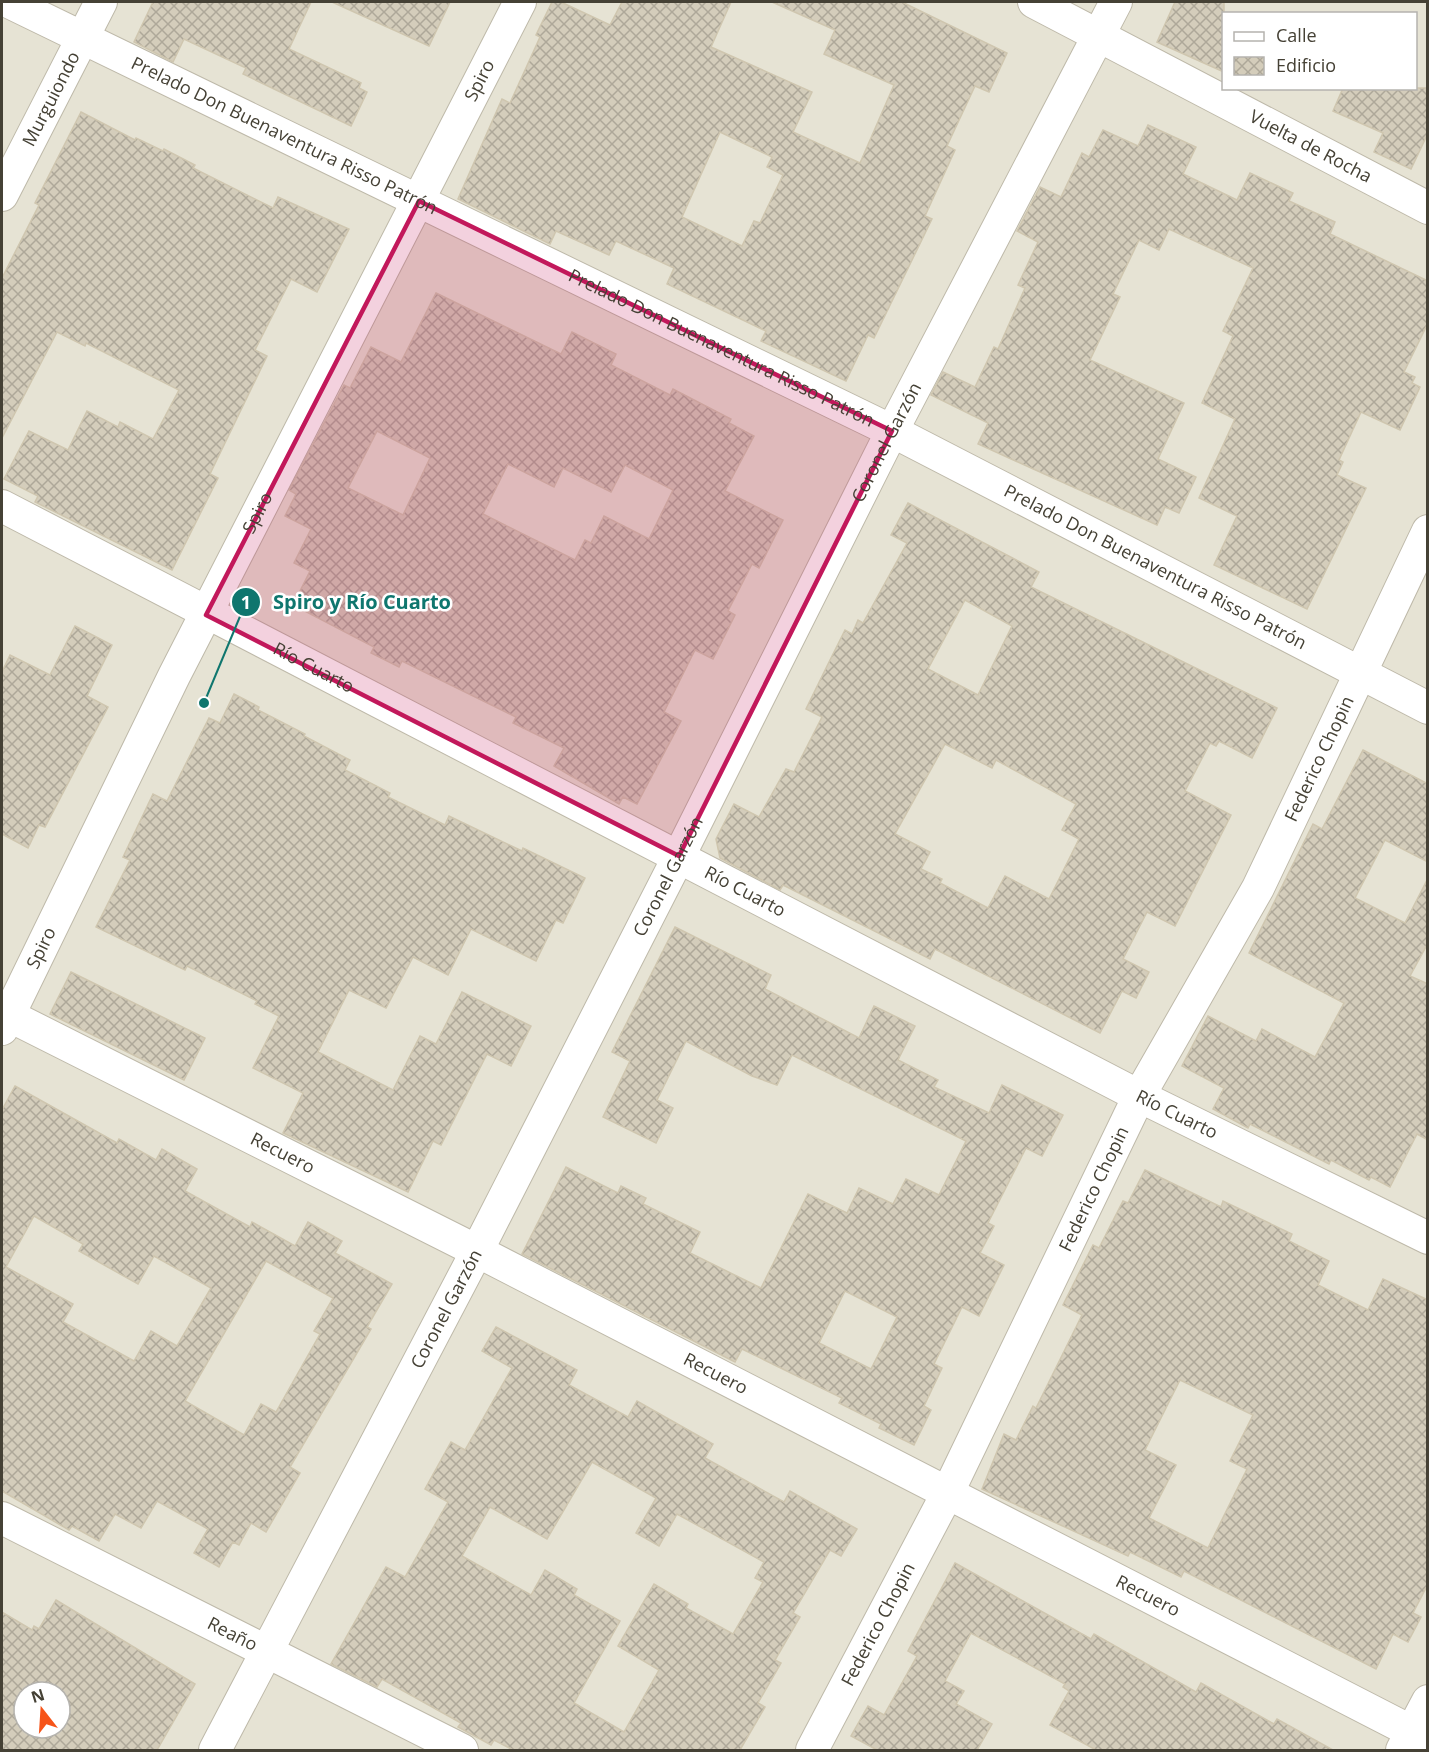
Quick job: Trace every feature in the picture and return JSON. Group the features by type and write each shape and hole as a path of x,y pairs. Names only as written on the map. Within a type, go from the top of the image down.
{"street":[{"name":"Prelado Don Buenaventura Risso Patrón","path":"9,2 892,431 1428,708"},
{"name":"Murguiondo","path":"2,195 101,2"},
{"name":"Spiro","path":"4,1019 206,615 520,2"},
{"name":"Vuelta de Rocha","path":"1034,2 1428,208"},
{"name":"Coronel Garzón","path":"215,1750 477,1251 679,856 892,431 1116,2"},
{"name":"Río Cuarto","path":"2,506 206,615 679,856 1139,1096 1428,1238"},
{"name":"Federico Chopin","path":"812,1750 947,1494 1139,1096 1258,888 1428,531"},
{"name":"Recuero","path":"4,1019 477,1251 947,1494 1414,1741"},
{"name":"Reaño","path":"2,1518 462,1750"},
{"path":"1414,1741 1428,1701"}],"highlighted area":[{"path":"419,201 892,431 679,856 206,615"}],"shaded area":[{"path":"2,2 1427,2 1427,1750 2,1750"}],"building":[{"path":"153,2 311,2 289,49 361,83 359,88 367,92 351,126 243,74 246,68 184,39 173,62 134,42"},
{"path":"332,2 450,2 429,46"},
{"path":"552,2 561,2 610,25 622,2 731,2 711,47 812,92 793,132 860,163 894,85 824,54 835,30 772,2 902,2 1007,53 989,92 975,86 947,146 955,150 925,216 932,219 874,338 868,335 846,381 761,341 766,331 667,284 674,268 616,241 609,255 556,231 550,244 458,199 502,99 510,103 540,37 536,35","holes":["720,132 772,157 767,167 783,175 760,223 754,221 742,246 682,217"]},
{"path":"1175,2 1224,2 1222,71 1157,42"},
{"path":"1428,88 1428,133 1411,169 1374,152 1383,133 1333,111 1342,90"},
{"path":"81,112 135,140 136,138 163,151 164,149 195,165 193,168 273,208 278,197 349,229 317,292 291,279 255,350 267,356 210,474 218,478 172,570 35,502 38,496 4,479 29,431 68,450 87,411 118,427 120,422 153,439 179,390 86,343 85,346 57,332 2,438 2,278 39,205 35,203"},
{"path":"1148,125 1196,147 1183,174 1237,200 1250,173 1293,193 1289,201 1335,222 1330,234 1428,281 1428,323 1404,372 1415,377 1412,383 1420,387 1400,430 1361,412 1339,460 1343,462 1337,475 1366,488 1307,609 1214,565 1237,516 1199,498 1235,419 1202,403 1233,336 1223,331 1253,268 1169,229 1159,250 1139,240 1113,294 1120,297 1090,360 1184,403 1158,459 1196,477 1179,513 1165,507 1157,525 978,444 988,423 931,395 943,372 975,387 994,347 998,349 1025,288 1018,285 1038,242 1017,231 1040,187 1061,197 1082,153 1089,157 1103,130 1138,146"},
{"path":"436,293 561,354 572,332 616,354 611,365 670,395 673,389 731,419 729,423 754,436 725,491 783,520 759,568 752,564 728,611 735,615 713,659 695,650 664,712 681,721 637,804 623,797 619,804 554,766 564,748 513,723 516,717 402,661 399,667 371,653 374,647 293,605 310,571 294,563 311,529 285,516 296,494 289,490 344,385 350,388 371,347 401,362","holes":["377,431 430,458 403,515 348,488","508,464 554,487 563,468 611,492 625,465 673,490 649,539 604,516 591,543 585,540 575,560 483,514"]},
{"path":"908,503 1039,572 1031,587 1277,708 1252,758 1219,741 1216,746 1210,743 1185,791 1231,815 1175,926 1147,912 1123,959 1149,972 1136,998 1122,991 1100,1033 935,949 930,959 783,885 780,890 720,858 716,839 734,804 759,817 786,769 794,772 822,717 806,709 829,662 845,630 852,634 858,620 863,623 907,543 891,535","holes":["965,600 1012,626 978,695 928,669","945,744 992,768 996,760 1076,804 1062,830 1079,839 1049,899 1005,876 988,908 940,883 942,879 921,869 930,852 895,834"]},
{"path":"75,626 112,645 87,696 108,707 45,827 39,825 28,848 2,834 2,672 10,655 50,675"},
{"path":"234,694 259,707 258,710 350,760 345,770 390,793 388,797 445,825 449,816 585,878 563,923 556,920 536,961 471,929 448,975 413,957 386,1008 349,990 318,1052 393,1090 420,1036 436,1044 462,992 531,1026 511,1066 487,1054 441,1145 433,1141 408,1192 283,1133 303,1093 253,1068 279,1016 255,1004 257,1001 187,966 185,970 96,927 130,860 123,857 153,794 167,801 209,718 220,723"},
{"path":"1363,750 1428,784 1428,862 1385,840 1355,898 1405,923 1428,878 1428,943 1410,976 1428,984 1428,1140 1417,1134 1390,1187 1371,1177 1369,1180 1331,1160 1329,1164 1250,1124 1248,1128 1213,1109 1224,1088 1182,1066 1208,1016 1256,1041 1262,1029 1315,1057 1344,1003 1249,953 1313,824 1322,829"},
{"path":"675,927 771,975 765,989 859,1038 874,1006 915,1026 898,1060 938,1080 934,1087 989,1113 1002,1085 1063,1115 1042,1156 1026,1148 988,1223 994,1226 980,1253 1004,1265 979,1316 962,1307 934,1364 942,1368 924,1406 931,1410 914,1445 879,1428 881,1424 839,1403 842,1398 742,1349 735,1362 522,1254 566,1167 618,1193 621,1186 646,1198 643,1204 700,1232 690,1253 761,1288 808,1194 847,1213 859,1188 893,1204 906,1179 939,1195 966,1141 792,1055 777,1085 752,1076 686,1041 657,1100 673,1108 656,1143 603,1117 630,1061 612,1052","holes":["845,1291 897,1317 871,1369 819,1343"]},
{"path":"71,972 205,1038 184,1080 50,1014"},
{"path":"15,1086 117,1143 119,1139 156,1160 162,1149 197,1169 185,1191 250,1227 252,1222 295,1246 308,1222 342,1241 335,1253 392,1284 367,1327 371,1329 290,1467 300,1473 266,1532 251,1523 239,1545 233,1542 219,1567 194,1553 208,1529 157,1501 141,1528 115,1514 99,1541 72,1526 69,1530 2,1491 2,1110","holes":["34,1216 83,1244 79,1251 138,1284 154,1256 211,1288 177,1346 151,1331 134,1361 63,1322 73,1304 6,1267","266,1261 333,1298 314,1331 320,1334 276,1412 261,1404 244,1435 185,1401"]},
{"path":"1145,1170 1221,1207 1223,1201 1292,1234 1289,1241 1329,1261 1318,1285 1368,1310 1383,1279 1428,1300 1428,1584 1413,1613 1421,1617 1408,1642 1393,1634 1376,1669 1184,1571 1181,1577 1130,1552 1128,1556 982,1489 1004,1434 1016,1440 1033,1406 1036,1408 1082,1315 1063,1305 1093,1245 1099,1248 1123,1201 1128,1203","holes":["1180,1380 1253,1415 1230,1461 1247,1469 1208,1548 1149,1518 1176,1465 1145,1450"]},
{"path":"496,1327 577,1370 569,1385 628,1417 637,1401 713,1444 705,1458 784,1502 790,1491 857,1529 841,1556 830,1550 793,1613 800,1617 775,1660 781,1663 758,1703 765,1707 740,1750 513,1750 494,1740 491,1745 458,1727 461,1723 382,1679 377,1687 331,1664 386,1567 405,1577 448,1502 425,1489 451,1442 465,1450 512,1368 482,1351","holes":["592,1462 656,1498 636,1533 659,1546 677,1514 764,1562 755,1578 763,1582 733,1634 686,1608 688,1604 654,1584 618,1646 659,1670 624,1732 574,1703 620,1621 574,1595 577,1589 545,1570 531,1595 462,1556 490,1507 547,1539"]},
{"path":"955,1563 1091,1639 1094,1634 1196,1692 1201,1683 1274,1724 1277,1719 1333,1750 1096,1750 1050,1725 1069,1691 1063,1687 1065,1684 971,1633 945,1681 964,1691 956,1704 992,1724 977,1750 877,1750 851,1736 868,1706 884,1715 917,1656 908,1651"},
{"path":"56,1600 195,1684 157,1750 2,1750 2,1612 32,1630 34,1626 39,1629"}],"place":[{"name":"Spiro y Río Cuarto","path":"204,703"}]}
